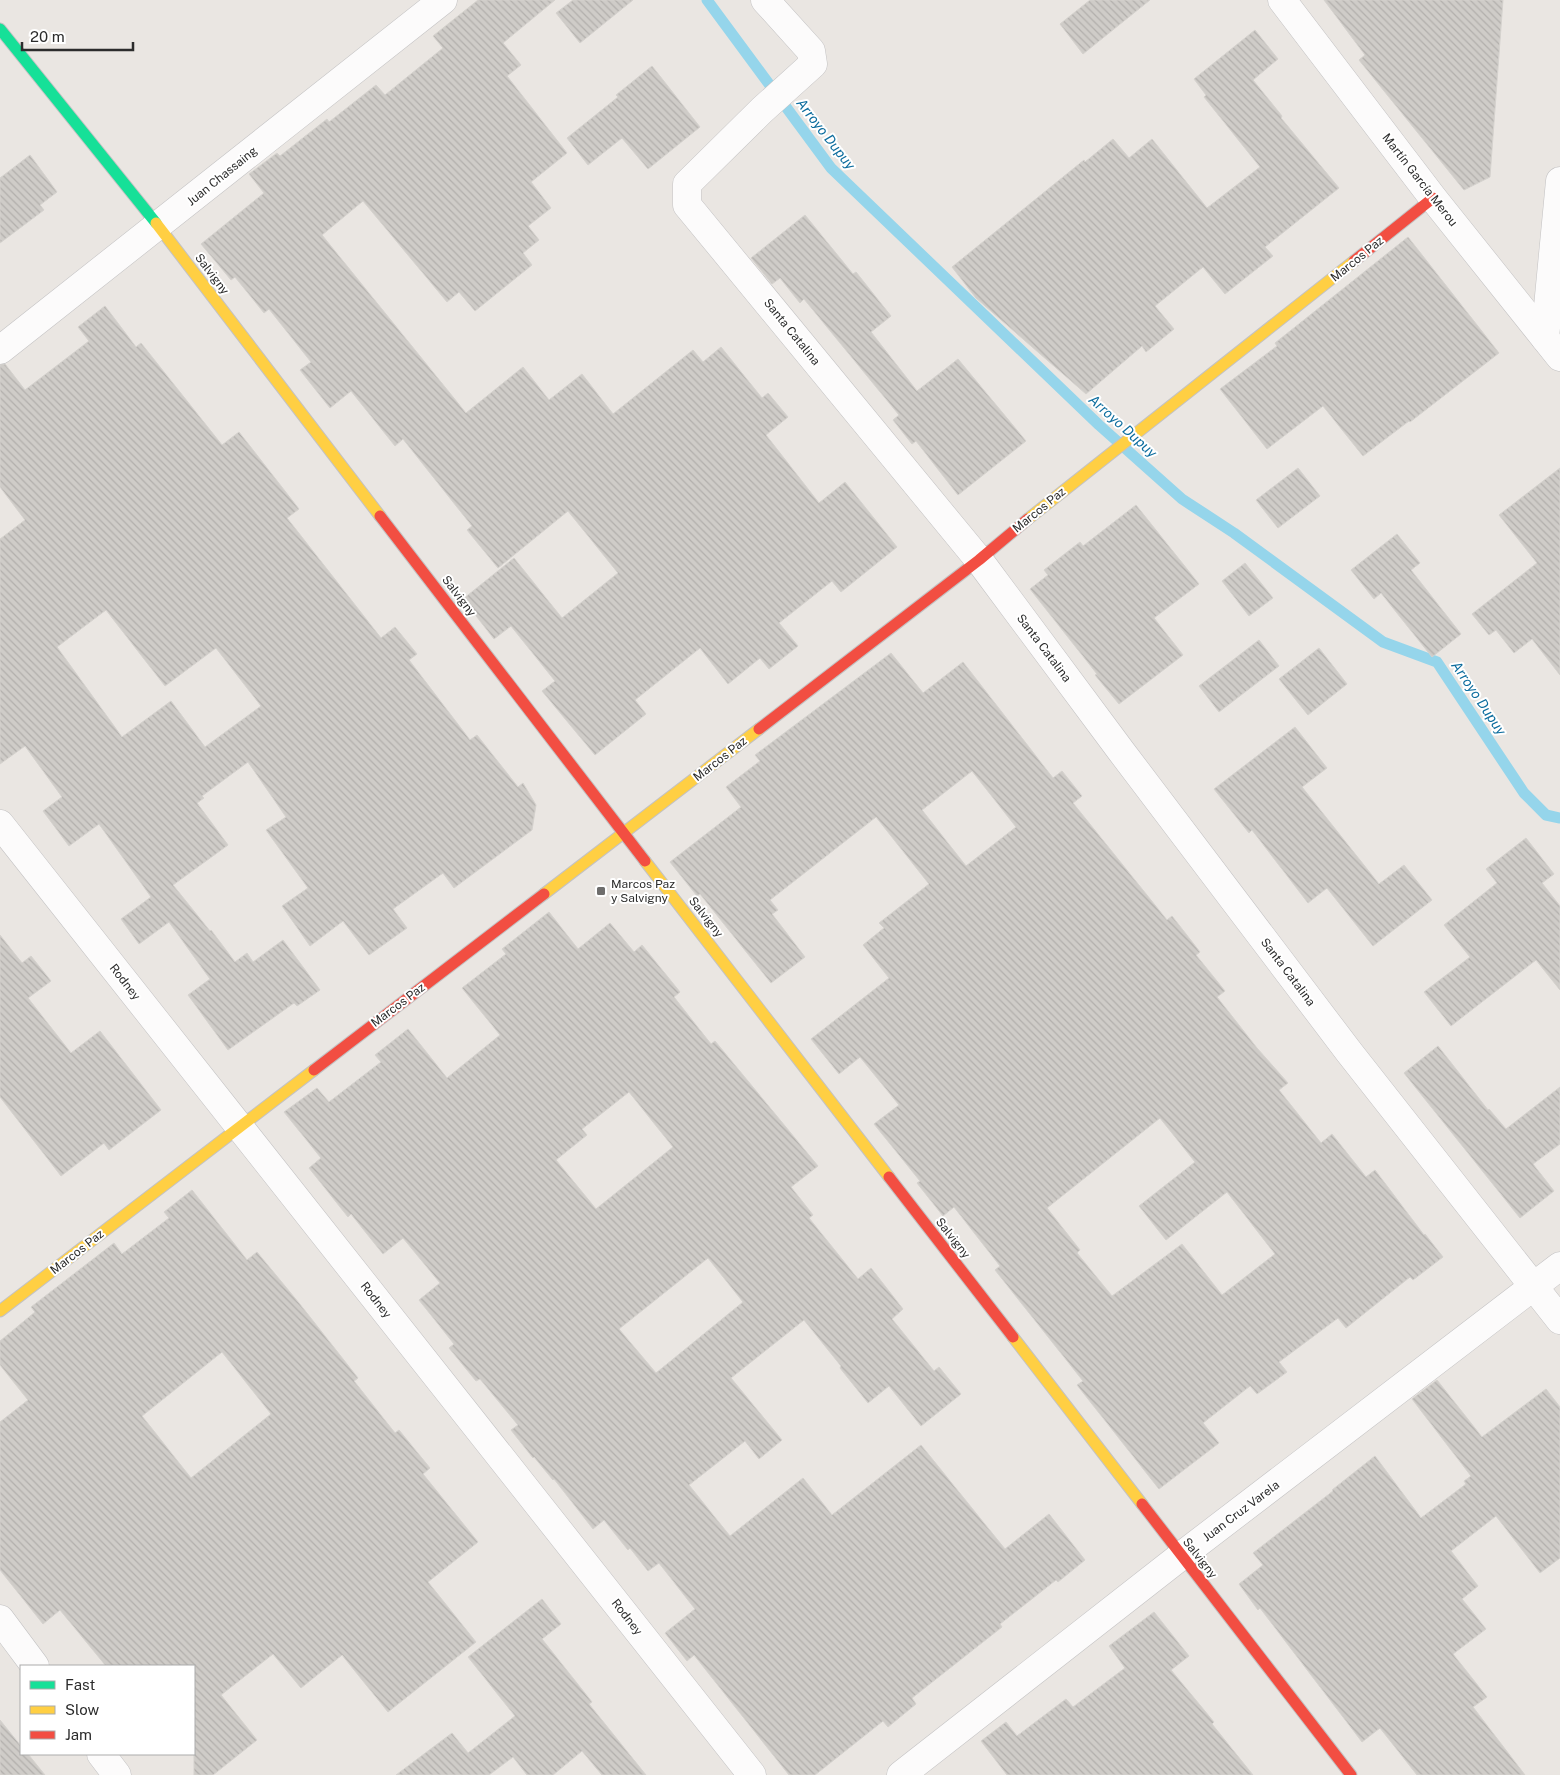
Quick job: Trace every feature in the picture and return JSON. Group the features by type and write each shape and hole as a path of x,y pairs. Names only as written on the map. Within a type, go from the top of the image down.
{"street":[{"name":"Juan Chassaing","path":"0,350 443,0"},
{"name":"Santa Catalina","path":"765,0 811,51 814,64 762,110 686,184 687,205 979,560 1349,1052 1560,1320"},
{"name":"Martín García Merou","path":"1282,0 1433,198 1555,341"},
{"name":"Salvigny","path":"0,29 158,226 624,834 1351,1775"},
{"path":"1555,341 1560,181"},
{"name":"Marcos Paz","path":"0,1311 979,560 1034,514 1433,198"},
{"name":"Rodney","path":"0,824 752,1775"},
{"name":"Juan Cruz Varela","path":"900,1775 1560,1266"},
{"path":"0,1619 34,1665"},
{"path":"102,1755 116,1775"}],"building":[{"path":"478,0 555,0 503,43 521,65 507,76 567,153 531,182 551,208 528,226 539,240 523,253 532,265 475,311 459,292 447,302 363,201 322,235 466,413 523,367 549,400 582,374 613,414 693,350 703,362 721,347 762,398 768,393 788,417 766,435 819,503 845,482 897,547 841,592 832,581 779,623 798,646 769,669 760,658 728,684 700,648 635,700 646,714 595,755 542,691 555,681 511,626 494,639 463,599 514,558 562,618 618,573 568,511 498,568 467,530 472,526 403,439 395,446 351,391 330,408 300,370 311,362 269,309 264,313 235,277 231,280 201,244 264,193 249,174 277,153 280,156 327,119 329,122 376,85 385,95 443,48 433,36"},
{"path":"573,0 633,0 580,43 556,13"},
{"path":"1090,0 1150,0 1083,54 1060,24"},
{"path":"1324,0 1503,0 1490,177 1464,190 1359,60 1365,55"},
{"path":"1255,30 1278,59 1253,80 1282,116 1281,118 1339,188 1265,247 1273,256 1225,294 1203,267 1155,306 1174,329 1146,352 1142,346 1086,394 976,298 952,267 1084,160 1085,162 1113,139 1129,158 1152,139 1207,208 1260,167 1204,97 1206,95 1194,79"},
{"path":"652,66 700,127 648,169 622,138 588,165 567,138 618,97 616,95"},
{"path":"30,155 57,192 40,205 44,210 0,243 0,178"},
{"path":"805,215 853,274 856,272 891,316 871,332 917,391 958,359 1026,441 958,495 916,441 912,444 893,420 899,415 804,299 800,303 780,278 772,284 751,258"},
{"path":"1408,237 1499,353 1363,456 1323,406 1267,449 1220,389 1277,346 1275,343"},
{"path":"105,306 136,347 141,343 222,445 239,432 299,509 287,518 381,638 395,627 417,654 409,660 470,740 477,735 518,787 523,783 536,805 532,830 454,888 443,873 393,909 407,928 369,955 343,921 310,946 282,906 308,888 266,830 286,817 248,762 202,796 204,798 197,803 228,845 173,885 235,962 247,953 253,962 283,940 320,990 297,1006 294,1003 228,1050 188,995 210,979 169,922 139,944 121,919 151,897 99,824 69,846 43,811 62,797 25,746 0,764 0,539 25,520 0,487 0,365 5,364 25,390 89,341 78,327","holes":["106,610 165,686 216,648 261,706 205,747 171,701 122,737 57,647"]},
{"path":"1298,468 1320,496 1278,528 1256,500"},
{"path":"1560,468 1560,675 1532,639 1514,653 1496,630 1489,635 1472,614 1537,563 1499,515"},
{"path":"1136,505 1199,584 1154,618 1183,655 1119,704 1030,589 1048,575 1044,570 1080,542 1083,546"},
{"path":"1397,534 1420,563 1411,570 1461,634 1432,657 1381,593 1374,599 1351,570"},
{"path":"1245,563 1273,598 1249,616 1222,581"},
{"path":"1259,640 1279,666 1219,712 1199,686"},
{"path":"1319,648 1347,684 1308,715 1279,679"},
{"path":"891,653 923,693 963,662 1053,778 1062,771 1082,796 1073,803 1167,920 1172,916 1200,952 1196,955 1225,991 1217,997 1257,1048 1288,1083 1279,1090 1321,1143 1332,1134 1366,1177 1375,1170 1443,1257 1413,1280 1410,1277 1346,1328 1338,1318 1279,1362 1287,1372 1257,1394 1250,1386 1203,1423 1219,1443 1159,1489 1077,1385 1083,1381 995,1270 1000,1266 954,1207 943,1216 917,1183 920,1181 874,1124 899,1105 860,1057 839,1074 811,1039 889,978 863,945 884,928 879,923 929,884 876,817 770,900 778,910 772,914 805,957 771,983 700,894 697,896 670,862 741,807 726,787 760,761 755,755","holes":["972,771 1016,827 966,866 922,810","1160,1118 1195,1162 1139,1206 1166,1240 1227,1192 1275,1254 1222,1295 1182,1244 1112,1296 1077,1253 1080,1250 1047,1208"]},
{"path":"1295,727 1327,768 1302,787 1379,884 1404,865 1432,900 1373,946 1327,888 1308,903 1252,830 1249,833 1214,789"},
{"path":"1526,838 1554,874 1542,883 1560,906 1560,990 1536,960 1451,1026 1424,992 1470,957 1444,925 1497,883 1486,869"},
{"path":"549,912 578,949 610,923 634,952 642,945 680,992 674,997 711,1044 715,1041 818,1166 791,1187 813,1215 809,1218 858,1279 871,1268 903,1309 892,1319 934,1371 939,1367 961,1394 921,1426 889,1386 868,1403 804,1320 731,1378 782,1440 759,1459 745,1441 689,1485 730,1536 803,1478 832,1515 921,1445 1005,1549 1049,1514 1085,1560 1000,1624 1002,1627 912,1698 916,1704 888,1727 883,1721 815,1775 789,1775 694,1655 687,1661 665,1633 695,1609 659,1563 648,1571 604,1520 593,1529 554,1479 533,1458 511,1430 518,1425 480,1379 476,1381 449,1348 454,1344 419,1300 440,1283 403,1238 383,1254 351,1214 348,1217 309,1168 321,1158 284,1112 317,1088 329,1102 381,1062 375,1055 408,1029 447,1078 500,1035 462,988 506,954 502,949","holes":["629,1092 673,1147 596,1209 556,1160 587,1135 582,1129","708,1258 743,1302 656,1373 619,1329"]},
{"path":"0,935 22,963 31,956 51,981 28,998 71,1053 100,1031 161,1110 109,1150 104,1143 61,1176 0,1097"},
{"path":"1438,1046 1488,1110 1506,1129 1560,1087 1560,1144 1533,1164 1554,1191 1520,1218 1404,1073"},
{"path":"192,1190 247,1260 257,1252 358,1378 354,1381 395,1433 399,1430 430,1468 423,1474 478,1542 428,1582 476,1642 388,1712 342,1655 301,1688 273,1654 221,1695 257,1740 213,1775 194,1775 195,1665 105,1665 60,1610 43,1624 0,1570 0,1422 28,1400 0,1365 0,1341 35,1312 31,1307 114,1243 122,1254 169,1218 164,1212","holes":["222,1352 271,1414 191,1478 142,1416"]},
{"path":"1437,1380 1482,1437 1546,1389 1560,1407 1560,1558 1540,1573 1496,1516 1451,1551 1478,1586 1462,1599 1486,1629 1453,1654 1487,1697 1473,1707 1525,1775 1417,1775 1380,1728 1362,1742 1260,1608 1258,1610 1239,1584 1263,1565 1253,1553 1375,1456 1421,1518 1466,1484 1464,1481 1471,1476 1412,1399"},
{"path":"542,1599 561,1624 542,1639 592,1702 589,1704 646,1775 602,1775 582,1751 553,1775 527,1775 513,1757 489,1775 396,1775 452,1733 468,1753 515,1716 468,1657"},
{"path":"1154,1612 1189,1656 1171,1670 1214,1722 1212,1724 1253,1775 1007,1775 981,1741 1006,1722 1017,1736 1066,1699 1073,1707 1125,1668 1109,1646"},
{"path":"0,1720 20,1745 20,1755 29,1755 45,1775 0,1775"}],"waterway":[{"name":"Arroyo Dupuy","path":"707,0 831,168 1099,425 1182,499 1234,533 1383,642 1437,662 1524,793 1546,815 1560,818"}],"traffic: fast":[{"path":"0,29 156,223"}],"traffic: slow":[{"path":"156,223 380,516"},
{"path":"1028,519 1354,261"},
{"path":"544,894 759,729"},
{"path":"645,861 889,1177"},
{"path":"0,1311 314,1070"},
{"path":"1013,1337 1142,1504"}],"traffic: jam":[{"path":"1354,261 1433,198"},
{"path":"380,516 645,861"},
{"path":"759,729 979,560 1028,519"},
{"path":"314,1070 544,894"},
{"path":"889,1177 1013,1337"},
{"path":"1142,1504 1351,1775"}],"place":[{"name":"Marcos Paz y Salvigny","path":"601,891"}]}
